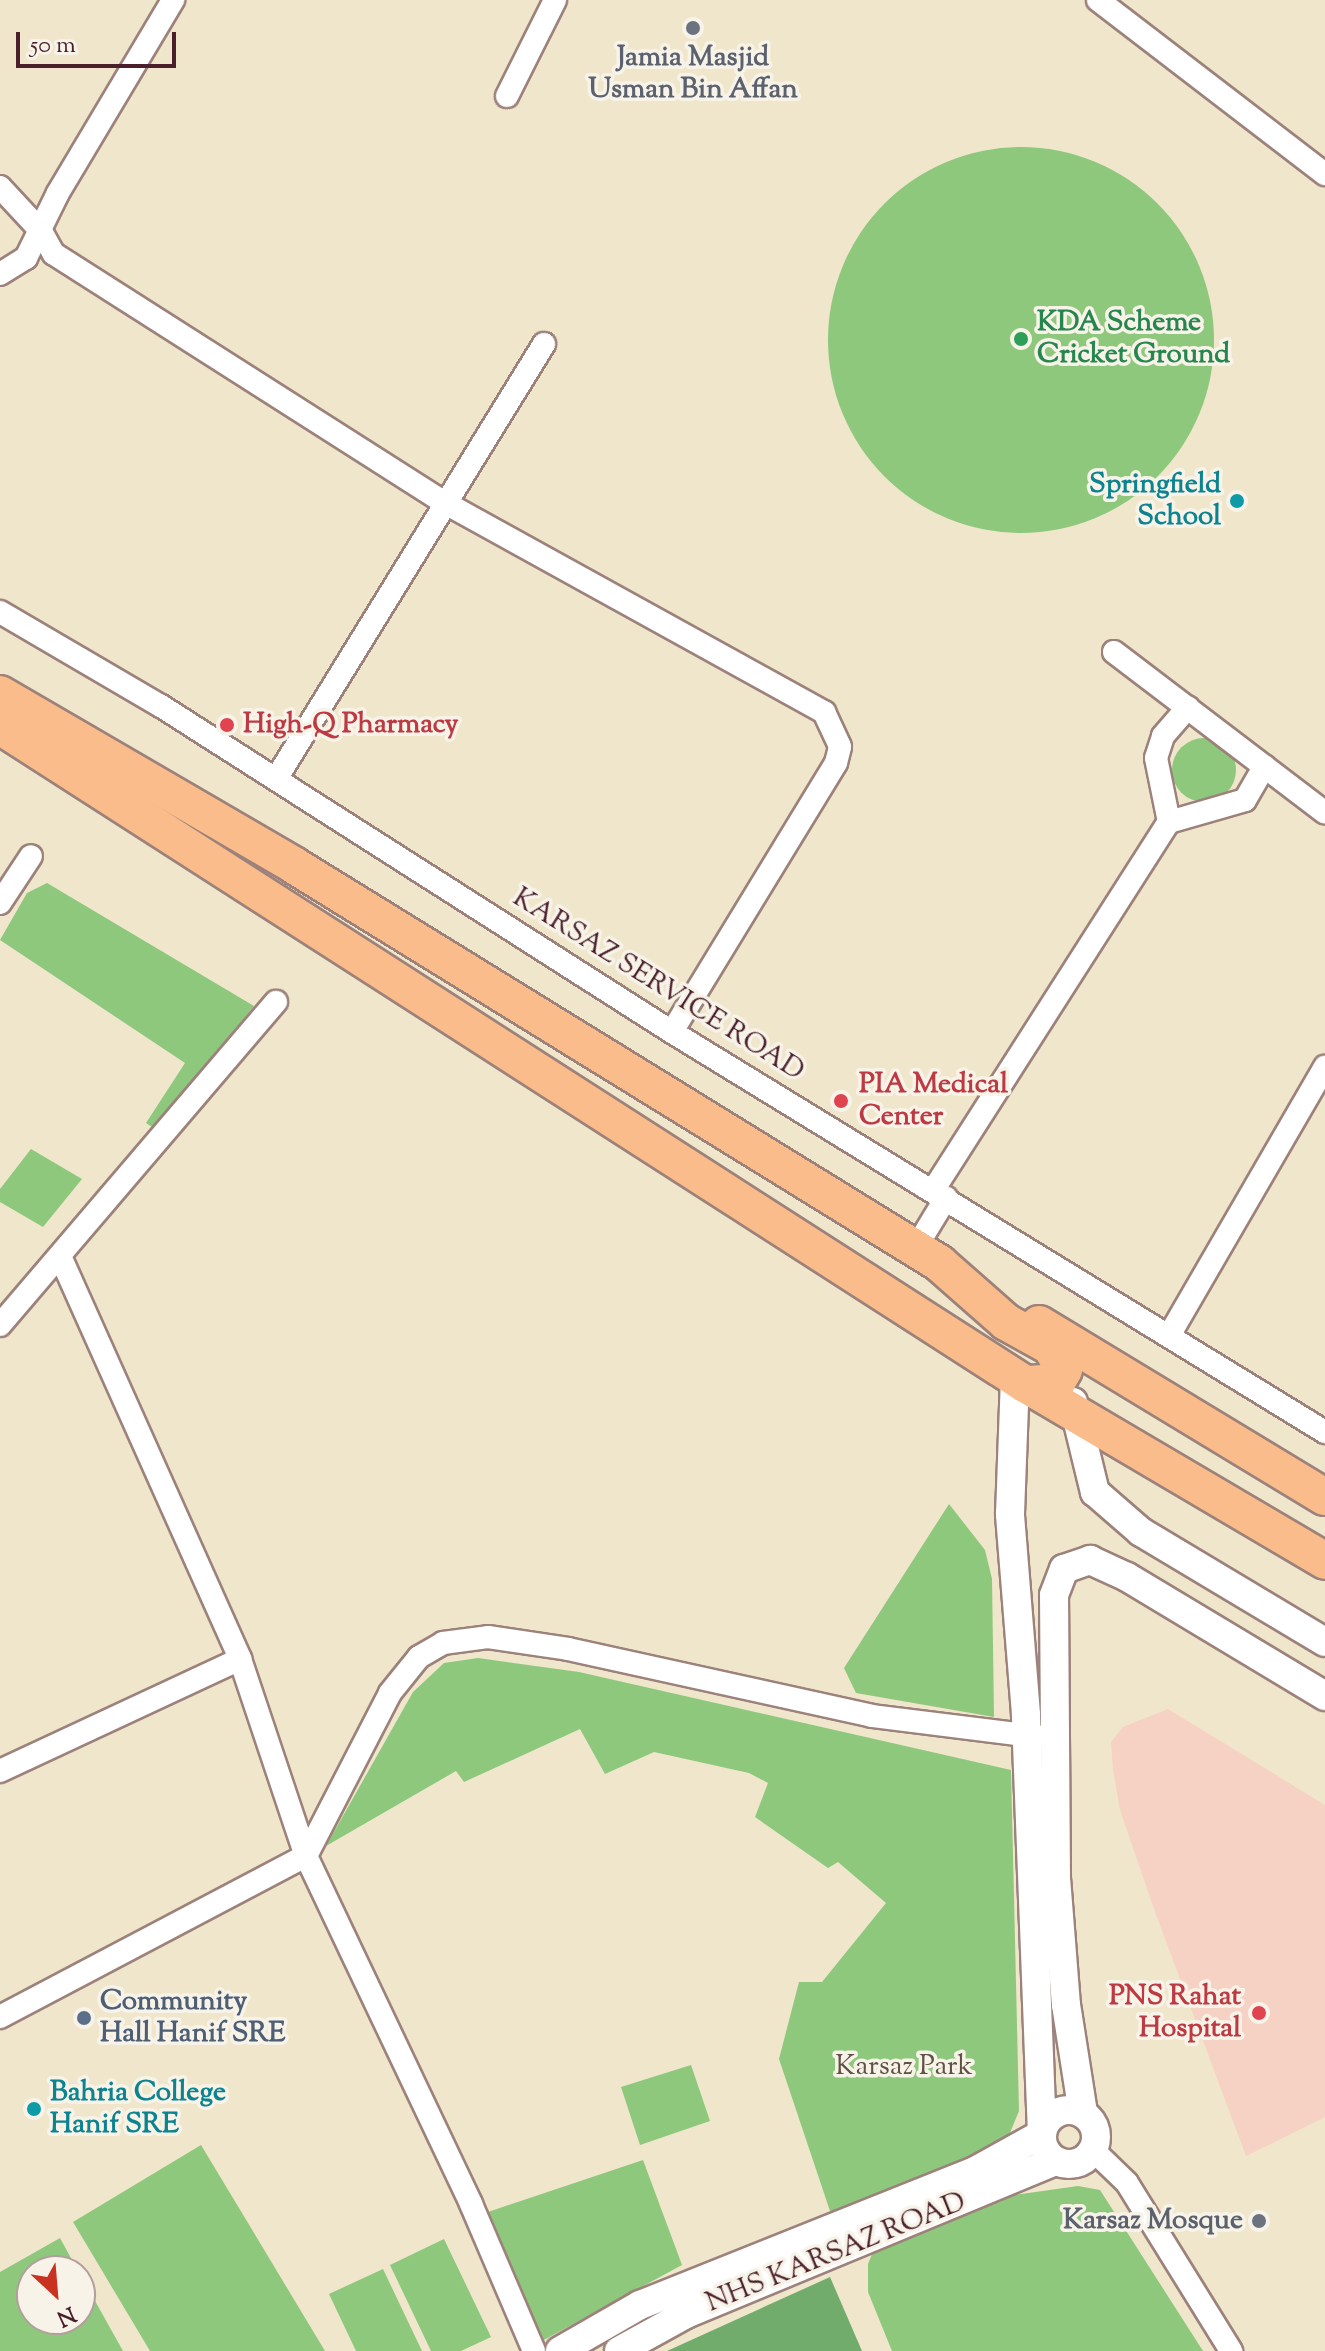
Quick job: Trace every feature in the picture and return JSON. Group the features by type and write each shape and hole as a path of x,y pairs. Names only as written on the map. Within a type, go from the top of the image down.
{"highway":[{"path":"0,669 232,814 295,866"},
{"path":"0,694 295,866 927,1256 1325,1497"},
{"path":"0,726 238,882 1020,1381 1325,1561"},
{"path":"0,751 238,882"},
{"path":"927,1256 1006,1322 1051,1347 1064,1370 1057,1382 1020,1381"}],"street":[{"path":"0,274 26,258 173,0"},
{"path":"507,96 555,0"},
{"path":"1098,0 1325,174"},
{"path":"0,187 41,231 54,254 447,504 824,712 835,728 840,747 836,763 672,1032"},
{"path":"276,779 544,344"},
{"name":"KARSAZ SERVICE ROAD","path":"0,612 276,779 672,1032 940,1193 1325,1432"},
{"path":"1114,652 1324,809"},
{"path":"1169,822 1156,758 1163,736 1188,707"},
{"path":"927,1256 940,1193 1169,822 1245,800 1265,766"},
{"path":"0,903 31,856"},
{"path":"0,1325 276,1002"},
{"path":"1170,1334 1325,1067"},
{"path":"60,1256 240,1659 306,1856 471,2204 534,2351"},
{"path":"1064,1370 1095,1492 1141,1532 1325,1642"},
{"path":"1020,1381 1010,1514 1026,1738 1034,2010 1042,2134 1043,2144 1056,2161 1076,2163 1093,2150 1095,2130 1083,2113 1066,2005 1056,1879 1059,1735 1054,1595 1064,1569 1090,1560 1127,1577 1325,1696"},
{"path":"0,2017 306,1856 390,1693 419,1657 443,1643 488,1637 568,1649 872,1716 1026,1738 1059,1735"},
{"path":"0,1771 240,1659"},
{"path":"1034,2010 1066,2005"},
{"path":"560,2351 640,2305 977,2170 1042,2134 1052,2116 1062,2111 1083,2113"},
{"path":"1093,2150 1127,2183 1231,2351"},
{"name":"NHS KARSAZ ROAD","path":"619,2351 686,2314 1056,2161"}],"shaded area":[{"name":"PNS Rahat Hospital","path":"1168,1709 1325,1805 1325,2117 1246,2156 1154,1909 1120,1810 1113,1770 1111,1742 1123,1727"}],"green space":[{"name":"KDA Scheme Cricket Ground","path":"1021,147 1059,151 1095,162 1128,179 1158,203 1182,233 1199,266 1210,302 1214,340 1210,378 1199,414 1182,447 1158,477 1128,501 1095,518 1059,529 1021,533 983,529 947,518 914,501 884,477 860,447 843,414 832,378 828,340 832,302 843,266 860,233 884,203 914,179 947,162 983,151"},
{"path":"1198,738 1210,738 1227,747 1234,758 1234,782 1227,793 1210,802 1198,802 1186,797 1177,788 1172,776 1172,764 1177,752 1186,743"},
{"path":"47,883 254,1006 155,1129 146,1123 185,1063 0,940 27,893"},
{"path":"31,1149 82,1179 43,1227 0,1202 0,1189"},
{"path":"949,1504 985,1550 992,1579 994,1717 856,1693 844,1668"},
{"name":"Karsaz Park","path":"478,1658 579,1672 1011,1770 1019,2111 1007,2140 987,2160 831,2214 779,2059 799,1982 822,1982 886,1903 838,1862 828,1868 755,1817 768,1783 749,1773 654,1752 605,1774 580,1729 464,1782 456,1771 326,1846 413,1692 444,1663"},
{"path":"691,2065 710,2121 640,2145 621,2087"},
{"path":"201,2145 325,2351 150,2351 96,2261 96,2255 93,2255 73,2222"},
{"path":"643,2160 682,2265 542,2341 488,2212"},
{"path":"1078,2186 1100,2190 1203,2351 892,2351 868,2292 868,2264 879,2237 979,2200"},
{"path":"60,2238 69,2255 30,2255"},
{"path":"444,2239 491,2337 461,2351 431,2351 390,2265"},
{"path":"16,2263 16,2335 96,2335 96,2303 123,2351 0,2351 0,2272"},
{"path":"383,2269 422,2351 356,2351 329,2294"},
{"path":"830,2277 862,2351 667,2351"}],"place":[{"name":"Jamia Masjid Usman Bin Affan","path":"693,28"},
{"name":"KDA Scheme Cricket Ground","path":"1021,339"},
{"name":"Springfield School","path":"1237,501"},
{"name":"High-Q Pharmacy","path":"227,725"},
{"name":"PIA Medical Center","path":"841,1101"},
{"name":"PNS Rahat Hospital","path":"1259,2013"},
{"name":"Community Hall Hanif SRE","path":"84,2018"},
{"name":"Bahria College Hanif SRE","path":"34,2109"},
{"name":"Karsaz Mosque","path":"1259,2221"}]}
